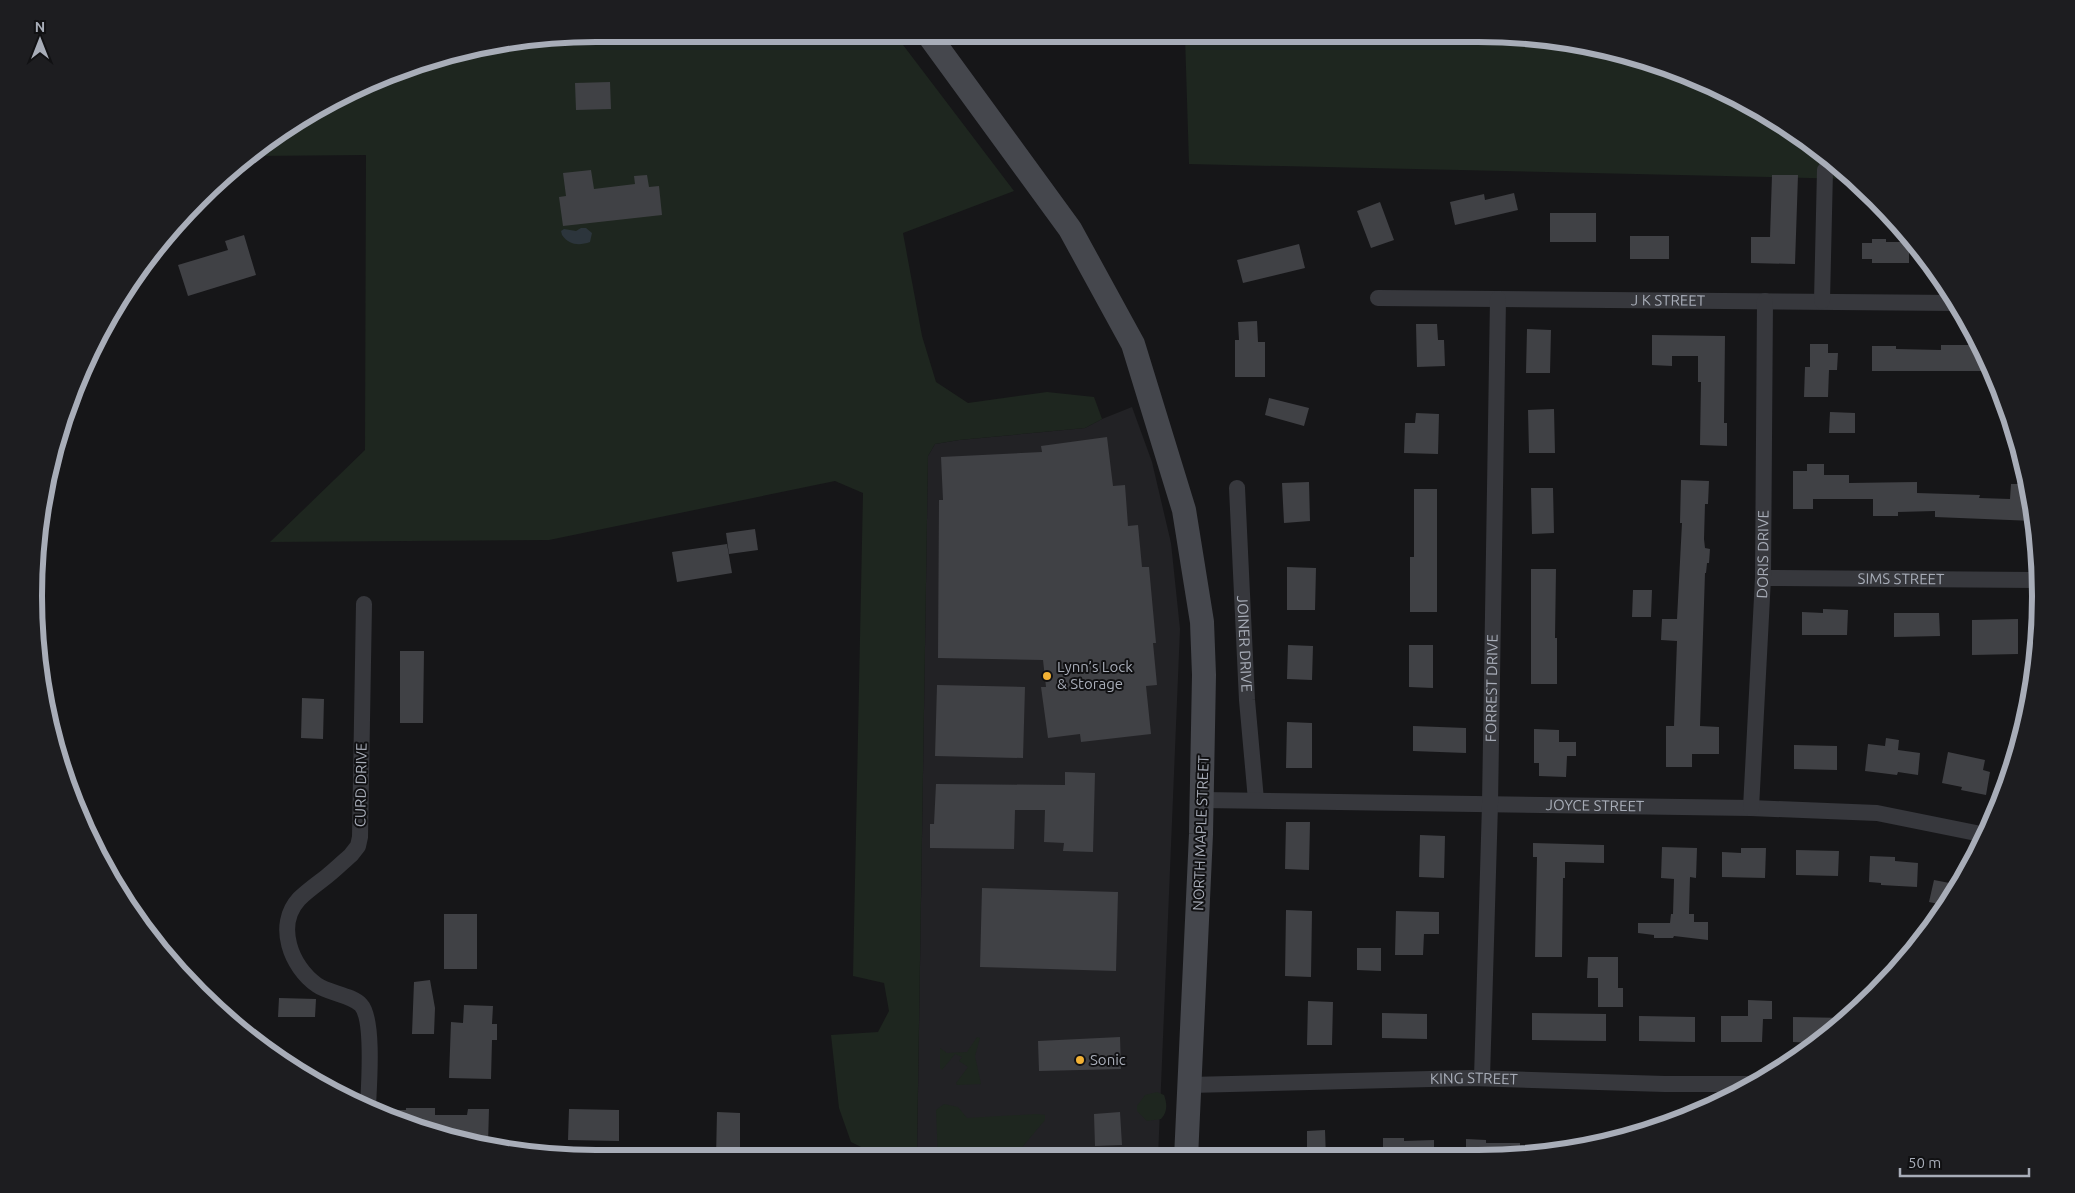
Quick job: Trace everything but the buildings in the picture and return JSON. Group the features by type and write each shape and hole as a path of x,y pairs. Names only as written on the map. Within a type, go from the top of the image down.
{"main road":[{"name":"NORTH MAPLE STREET","path":"934,43 1070,229 1133,344 1184,510 1202,622 1204,675 1203,800 1186,1150"}],"street":[{"path":"1822,301 1825,170"},
{"name":"J K STREET","path":"1378,298 1948,303"},
{"name":"FORREST DRIVE","path":"1482,1078 1490,804 1498,299"},
{"name":"DORIS DRIVE","path":"1751,808 1762,578 1765,301"},
{"name":"JOINER DRIVE","path":"1237,488 1247,700 1256,800"},
{"name":"SIMS STREET","path":"1762,578 2032,580"},
{"name":"CURD DRIVE","path":"364,604 360,837 358,846 352,854 299,899 292,910 288,935 293,957 303,974 318,986 361,1004 366,1014 369,1027 368,1101"},
{"name":"JOYCE STREET","path":"1203,800 1751,808 1877,813 1979,834"},
{"name":"KING STREET","path":"1189,1085 1482,1078 1665,1084 1740,1084"}],"shaded area":[{"path":"596,43 902,43 1014,191 903,233 922,336 936,382 968,403 1047,392 1094,397 1102,419 1085,428 935,444 928,456 917,1150 867,1150 851,1142 839,1108 831,1035 878,1032 889,1011 884,983 853,976 863,493 835,481 549,540 270,542 365,450 366,155 261,156 319,117 384,85 453,61 488,53 524,47"},
{"path":"1185,43 1478,43 1551,47 1622,61 1657,72 1724,100 1756,117 1816,157 1842,179 1189,164"},
{"path":"586,228 592,233 590,242 574,244 562,235 561,231 564,229 576,231"},
{"path":"1132,407 1152,462 1171,543 1180,629 1158,1150 917,1150 928,456 935,444 1085,428"},
{"path":"977,1037 980,1038 975,1056 981,1084 957,1085 956,1083 968,1067 959,1061 962,1057 955,1054 942,1070 940,1068 940,1048 947,1053 967,1052"},
{"path":"1157,1092 1164,1095 1165,1113 1161,1119 1147,1121 1137,1111 1137,1106 1145,1095"},
{"path":"944,1104 958,1107 967,1118 1037,1114 1045,1115 1045,1120 1020,1150 938,1150 936,1110"}],"place":[{"name":"Lynn’s Lock & Storage","path":"1047,676"},
{"name":"Sonic","path":"1080,1060"}]}
